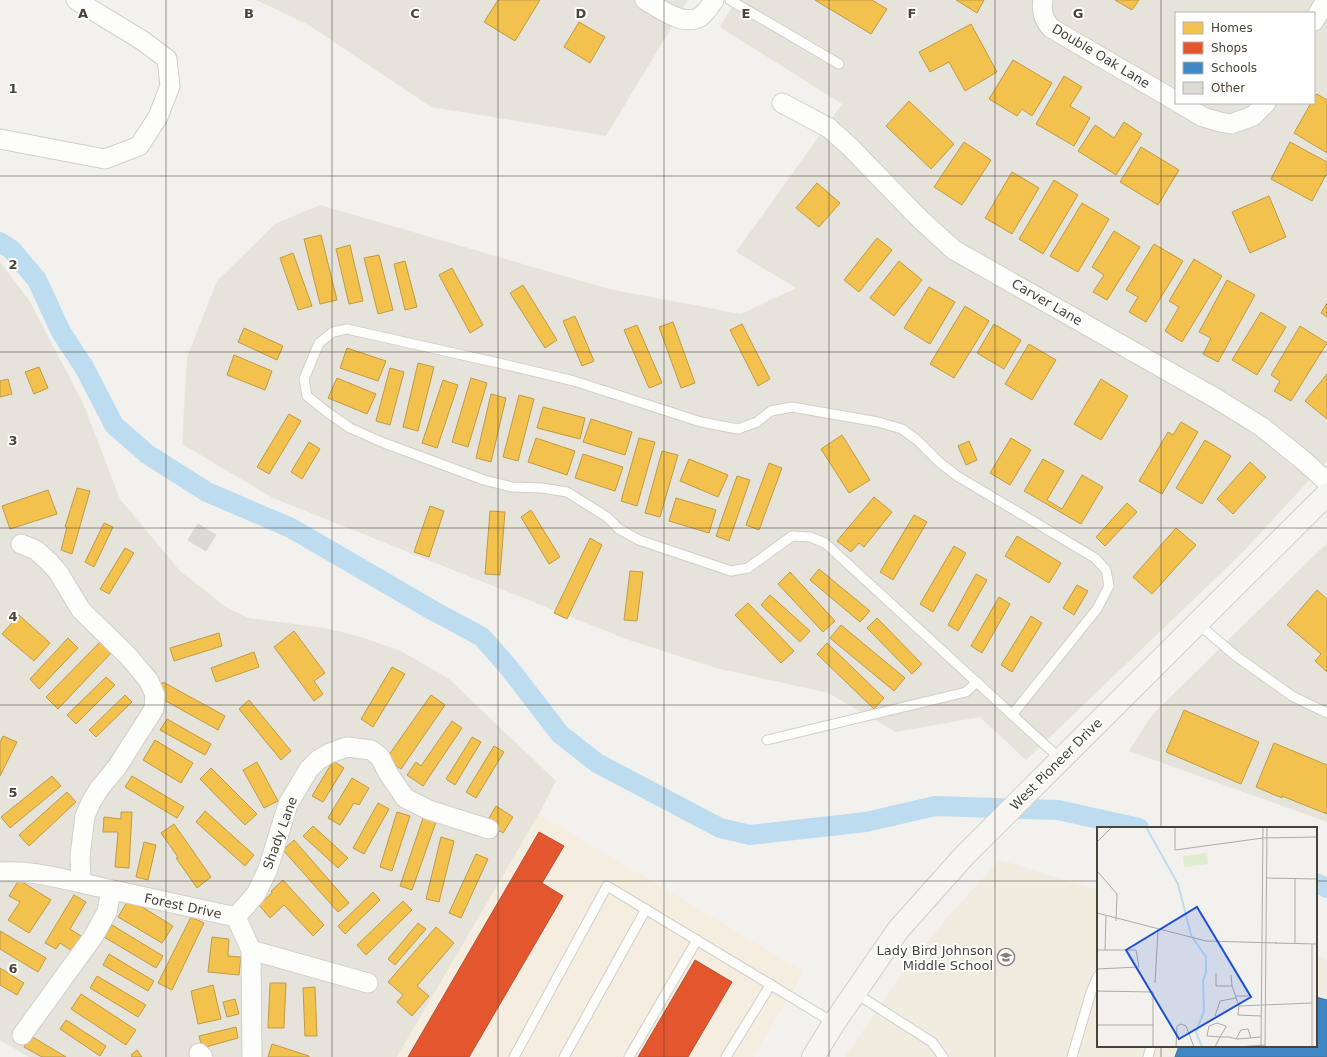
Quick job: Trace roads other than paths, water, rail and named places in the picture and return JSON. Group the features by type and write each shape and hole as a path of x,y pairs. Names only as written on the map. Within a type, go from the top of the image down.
{"main road":[{"name":"West Pioneer Drive","path":"813,1057 834,1023 898,930 964,856 1327,494"}],"street":[{"path":"0,139 105,159 139,146 158,118 170,86 167,59 143,41 76,0"},
{"path":"645,0 666,12 680,18 690,20 700,17 714,0"},
{"name":"Double Oak Lane","path":"1043,0 1042,13 1046,22 1051,28 1175,100"},
{"path":"1315,19 1326,0"},
{"name":"Carver Lane","path":"782,103 829,128 954,250 1217,399 1262,427 1327,482"},
{"path":"1181,104 1203,117 1231,124 1253,116 1265,104"},
{"path":"21,544 36,550 58,572 81,610 129,657 150,681 155,695 154,709 146,724 117,767 99,789 85,816 80,856 81,883"},
{"name":"Shady Lane","path":"236,917 256,894 268,870 288,804 309,769 318,760 330,753 347,747 371,750 380,757 388,773 405,798 429,810 489,829"},
{"name":"Forest Drive","path":"0,872 19,871 51,875 110,890 236,917 251,950"},
{"path":"22,1035 93,937 106,912 110,890"},
{"path":"252,1057 251,950 368,983"}],"lane":[{"path":"730,0 838,64"},
{"path":"1012,715 1097,610 1109,586 1106,570 1095,558 957,476 939,462 917,440 902,429 878,422 792,407 771,411 757,422 738,429 701,422 574,381 347,329 333,332 319,343 304,379 307,396 350,428 384,442 484,480 512,487 542,488 567,492 607,517 619,529 639,540 731,571 748,568 792,536 810,537 825,543 977,682 1012,715 1060,759"},
{"path":"1197,623 1236,656 1292,696 1327,713"},
{"path":"767,740 966,692 977,682"},
{"path":"514,1057 607,886 834,1023"},
{"path":"564,1057 646,910"},
{"path":"629,1057 697,940"},
{"path":"1072,1057 1091,992 1097,978"},
{"path":"726,1057 771,984"},
{"path":"855,993 932,1042 943,1057"},
{"path":"1148,1057 1151,1047"}],"waterway":[{"path":"0,242 12,250 37,280 61,332 84,367 114,425 147,454 207,492 291,528 432,610 482,637 510,669 560,734 597,763 720,828 750,835 866,822 935,806 1058,810 1134,827"},
{"path":"1317,883 1327,888"}],"place":[{"name":"Lady Bird Johnson Middle School","path":"1006,957"}]}
